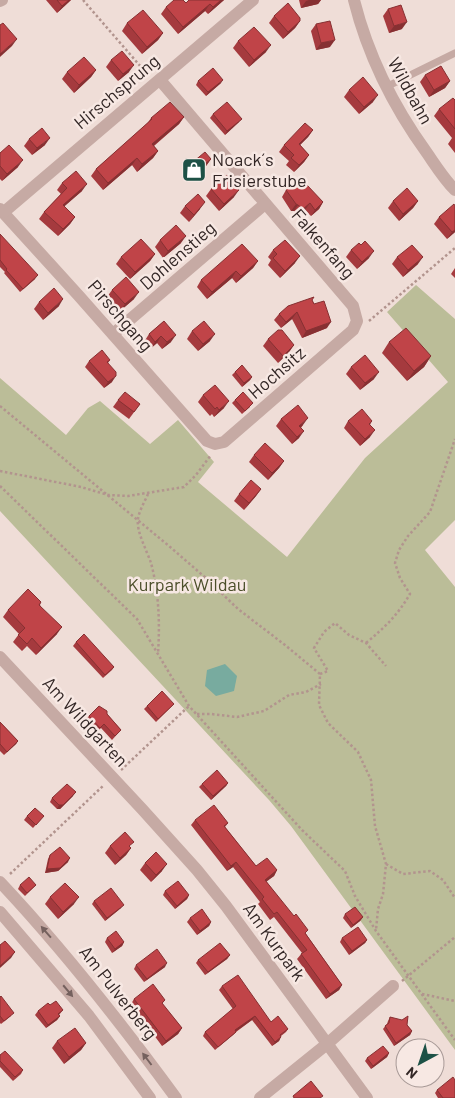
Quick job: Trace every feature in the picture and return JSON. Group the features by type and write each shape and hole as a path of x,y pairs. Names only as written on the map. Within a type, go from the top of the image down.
{"street":[{"name":"Hirschsprung","path":"2,210 253,0"},
{"name":"Wildbahn","path":"354,0 370,53 385,87 416,139 455,190"},
{"name":"Falkenfang","path":"157,81 353,306 357,321"},
{"name":"Dohlenstieg","path":"113,334 265,204"},
{"name":"Pirschgang","path":"2,210 214,448"},
{"name":"Hochsitz","path":"214,448 224,442 353,330 357,321"},
{"name":"Am Wildgarten","path":"0,657 145,812"},
{"name":"Am Kurpark","path":"145,812 193,864 219,896 367,1098"},
{"name":"Am Pulverberg","path":"0,883 29,913 105,1003 176,1098"},
{"name":"Am Pulverberg","path":"0,912 89,1016 150,1098"},
{"path":"260,1098 327,1044 393,986"}],"lane":[{"path":"385,87 455,53"}],"path":[{"path":"83,0 157,81"},
{"path":"357,321 370,321 455,248"},
{"path":"0,406 137,519 207,579 238,609 320,674 319,706 328,723 358,752 371,780 375,826 386,864 376,931"},
{"path":"366,643 389,624 400,611 410,594 400,578 395,563 399,550 408,536 430,512 455,439"},
{"path":"0,471 80,487 108,495 148,494 184,487 196,475 214,448"},
{"path":"0,486 137,619 189,706 302,830 345,871 355,896 376,931 455,1040"},
{"path":"148,494 137,519 151,562 157,595 160,624 158,654"},
{"path":"320,674 328,671 314,648 324,632 335,623 349,635 366,643 386,666"},
{"path":"197,714 237,717 264,711 289,695 306,692 321,684"},
{"path":"0,883 189,706"},
{"path":"386,864 402,874 430,871 443,880 455,898"},
{"path":"393,986 455,937"},
{"path":"422,994 455,1001"}],"green space":[{"name":"Kurpark Wildau","path":"416,285 455,319 455,520 425,550 455,587 455,1050 291,826 0,511 0,378 66,435 88,408 100,401 150,444 178,420 214,462 198,482 287,557 365,458 448,382 387,312"}],"water":[{"path":"225,664 237,676 234,691 216,696 205,686 207,670"}],"building":[{"path":"57,0 69,0 62,6"},
{"path":"174,0 183,0 186,3 189,0 221,0 213,7 210,4 183,27 166,7"},
{"path":"288,3 300,18 300,21 288,32 274,16"},
{"path":"401,5 407,22 394,26 388,9"},
{"path":"143,10 163,33 147,47 127,23"},
{"path":"330,21 335,40 321,43 316,24"},
{"path":"3,23 17,39 0,54 0,25"},
{"path":"254,27 271,45 254,60 238,41"},
{"path":"122,51 134,65 123,74 111,60"},
{"path":"84,57 96,70 79,85 67,72"},
{"path":"441,66 450,81 434,90 425,75"},
{"path":"213,68 223,80 208,92 198,81"},
{"path":"363,77 378,95 364,107 349,90"},
{"path":"453,98 455,100 455,129 439,109"},
{"path":"170,102 184,117 152,144 158,151 142,164 137,158 108,183 96,169"},
{"path":"227,102 242,119 227,131 213,114"},
{"path":"305,123 313,130 299,144 309,155 299,165 291,158 294,155 284,145"},
{"path":"42,128 50,138 37,148 29,139"},
{"path":"9,145 23,160 7,174 0,166 0,153"},
{"path":"205,152 211,159 193,174 187,167"},
{"path":"76,171 87,184 63,205 75,217 63,229 44,212 67,188 62,183"},
{"path":"227,175 239,190 224,204 211,189"},
{"path":"299,179 323,202 315,210 310,203 303,209 296,204 286,190"},
{"path":"407,188 418,201 403,214 393,201"},
{"path":"198,194 205,202 194,215 185,206"},
{"path":"454,204 455,230 452,232 439,217"},
{"path":"176,225 186,236 168,251 160,240"},
{"path":"0,234 38,275 23,289 6,270 0,260"},
{"path":"141,239 155,254 135,272 121,257"},
{"path":"285,240 300,256 285,271 273,258 277,254 273,250"},
{"path":"365,241 374,251 362,262 351,250 359,243 361,245"},
{"path":"242,244 258,261 241,276 236,271 212,292 201,280"},
{"path":"412,245 423,257 408,270 397,257"},
{"path":"126,277 139,292 125,304 112,290"},
{"path":"54,288 63,299 48,313 39,302"},
{"path":"314,297 312,300 314,304 324,301 331,322 306,331 297,312 286,322 279,314 288,306"},
{"path":"164,321 176,335 167,342 161,336 155,342 149,334"},
{"path":"204,321 215,334 203,344 192,331"},
{"path":"406,328 431,356 414,371 389,342"},
{"path":"278,330 282,330 294,345 283,356 268,339"},
{"path":"102,350 110,360 107,362 116,372 116,376 108,382 89,361"},
{"path":"365,355 379,372 365,383 351,367"},
{"path":"242,365 252,377 244,383 235,372"},
{"path":"215,385 229,401 219,410 217,407 215,409 203,395"},
{"path":"125,392 140,404 134,412 118,400"},
{"path":"243,392 253,403 245,411 235,400"},
{"path":"298,405 308,418 299,426 304,431 297,437 281,419"},
{"path":"362,409 372,421 369,424 375,430 365,439 348,421"},
{"path":"265,443 284,461 272,473 254,455"},
{"path":"251,480 261,489 249,503 239,494"},
{"path":"28,589 41,602 39,605 62,627 41,648 32,638 27,644 18,635 25,628 8,610"},
{"path":"84,634 114,667 105,675 76,642"},
{"path":"162,691 174,704 158,719 147,706"},
{"path":"99,706 107,711 107,714 121,730 115,736 104,724 100,728 89,716"},
{"path":"0,722 18,741 7,752 0,744"},
{"path":"217,770 228,783 213,796 202,784"},
{"path":"67,784 76,792 63,805 59,805 52,798"},
{"path":"214,805 228,823 224,826 256,866 267,858 277,870 265,880 308,930 305,933 342,985 330,994 301,954 307,950 277,912 274,914 262,899 264,897 236,862 231,866 195,820"},
{"path":"35,808 44,816 36,825 27,816"},
{"path":"125,832 134,842 129,846 131,848 120,858 110,846"},
{"path":"60,847 70,858 60,868 47,869 50,855"},
{"path":"156,852 167,864 156,875 145,863"},
{"path":"29,877 36,885 27,893 20,885"},
{"path":"178,881 189,895 177,906 165,891"},
{"path":"65,883 79,897 63,912 50,897"},
{"path":"111,888 124,905 107,918 94,901"},
{"path":"355,907 363,917 353,925 345,914"},
{"path":"202,909 211,922 200,931 190,918"},
{"path":"358,927 367,940 352,951 342,938"},
{"path":"116,931 124,942 115,949 107,938"},
{"path":"5,941 15,952 0,966 0,945"},
{"path":"220,943 230,955 208,972 198,960"},
{"path":"157,949 167,963 147,979 136,965"},
{"path":"238,975 271,1022 278,1016 288,1029 275,1042 255,1016 235,1030 236,1032 218,1047 205,1032 236,1006 222,986"},
{"path":"153,984 165,1000 162,1003 182,1028 166,1041 134,999"},
{"path":"1,996 14,1013 4,1021 0,1016"},
{"path":"56,1001 63,1010 58,1014 60,1016 48,1025 38,1011 48,1003 50,1005"},
{"path":"408,1016 407,1025 412,1031 403,1038 395,1038 395,1041 385,1026 389,1023 390,1017 402,1020"},
{"path":"75,1028 86,1043 69,1057 57,1041"},
{"path":"383,1046 389,1053 373,1066 367,1058"},
{"path":"5,1051 23,1070 15,1077 0,1061 0,1055"},
{"path":"453,1077 455,1080 455,1098 443,1098 437,1090 445,1088 445,1084"},
{"path":"311,1081 323,1096 320,1098 294,1098 293,1096"}],"place":[{"name":"Noack´s Frisierstube","path":"194,170"}]}
